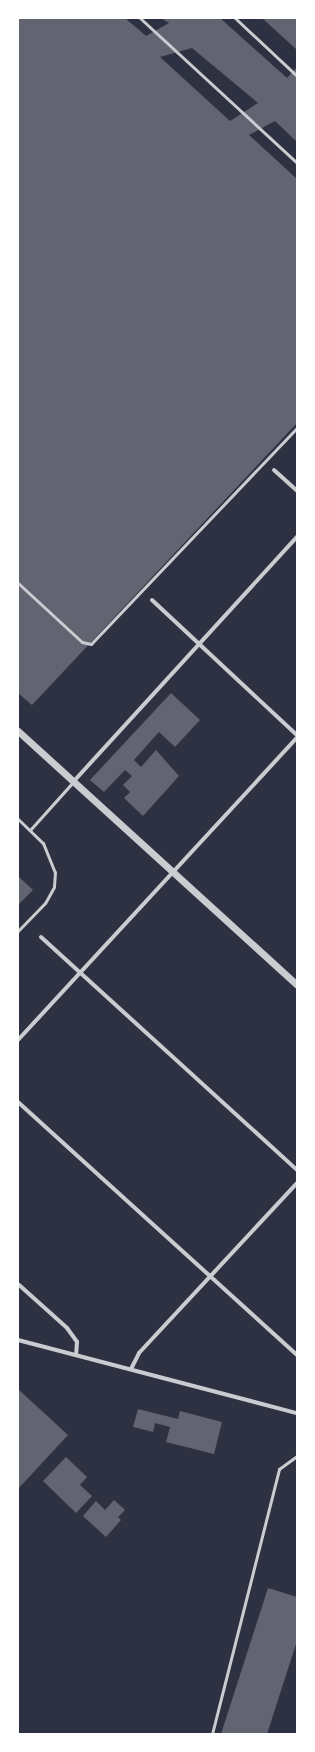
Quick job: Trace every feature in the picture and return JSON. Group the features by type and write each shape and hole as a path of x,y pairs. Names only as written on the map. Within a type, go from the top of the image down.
{"street":[{"path":"274,470 297,491"},
{"path":"74,781 297,537"},
{"path":"18,1040 297,736 152,600"},
{"path":"18,731 174,871 297,985"},
{"path":"41,937 82,972 297,1170"},
{"path":"18,1102 212,1274 297,1355"},
{"path":"131,1369 139,1353 297,1183"},
{"path":"18,1284 67,1328 77,1342 76,1355"},
{"path":"18,1340 297,1413"}],"lane":[{"path":"140,18 297,163"},
{"path":"235,18 297,76"},
{"path":"18,583 82,642 90,644 297,428"},
{"path":"30,830 74,781"},
{"path":"18,820 30,830 50,855 54,887 44,903 18,931"},
{"path":"212,1734 279,1469 297,1456"}],"building":[{"path":"18,18 125,18 146,36 169,23 161,18 220,18 287,78 297,67 297,142 275,121 249,135 297,179 297,423 32,705 18,693","holes":["192,48 258,103 230,121 160,57"]},
{"path":"262,18 297,18 297,50"},
{"path":"171,693 200,720 175,747 159,732 134,760 141,767 156,750 179,776 143,816 124,798 130,792 123,785 132,776 125,770 104,792 90,780"},
{"path":"18,876 33,890 18,905"},
{"path":"18,1389 68,1435 18,1489"},
{"path":"138,1409 178,1419 180,1411 222,1422 214,1454 166,1442 170,1427 155,1423 153,1432 133,1427"},
{"path":"66,1457 87,1477 80,1485 92,1496 76,1513 43,1481"},
{"path":"114,1500 125,1510 118,1517 121,1520 106,1537 83,1516 96,1501 105,1510"},
{"path":"268,1588 297,1597 297,1641 267,1734 221,1734"}]}
